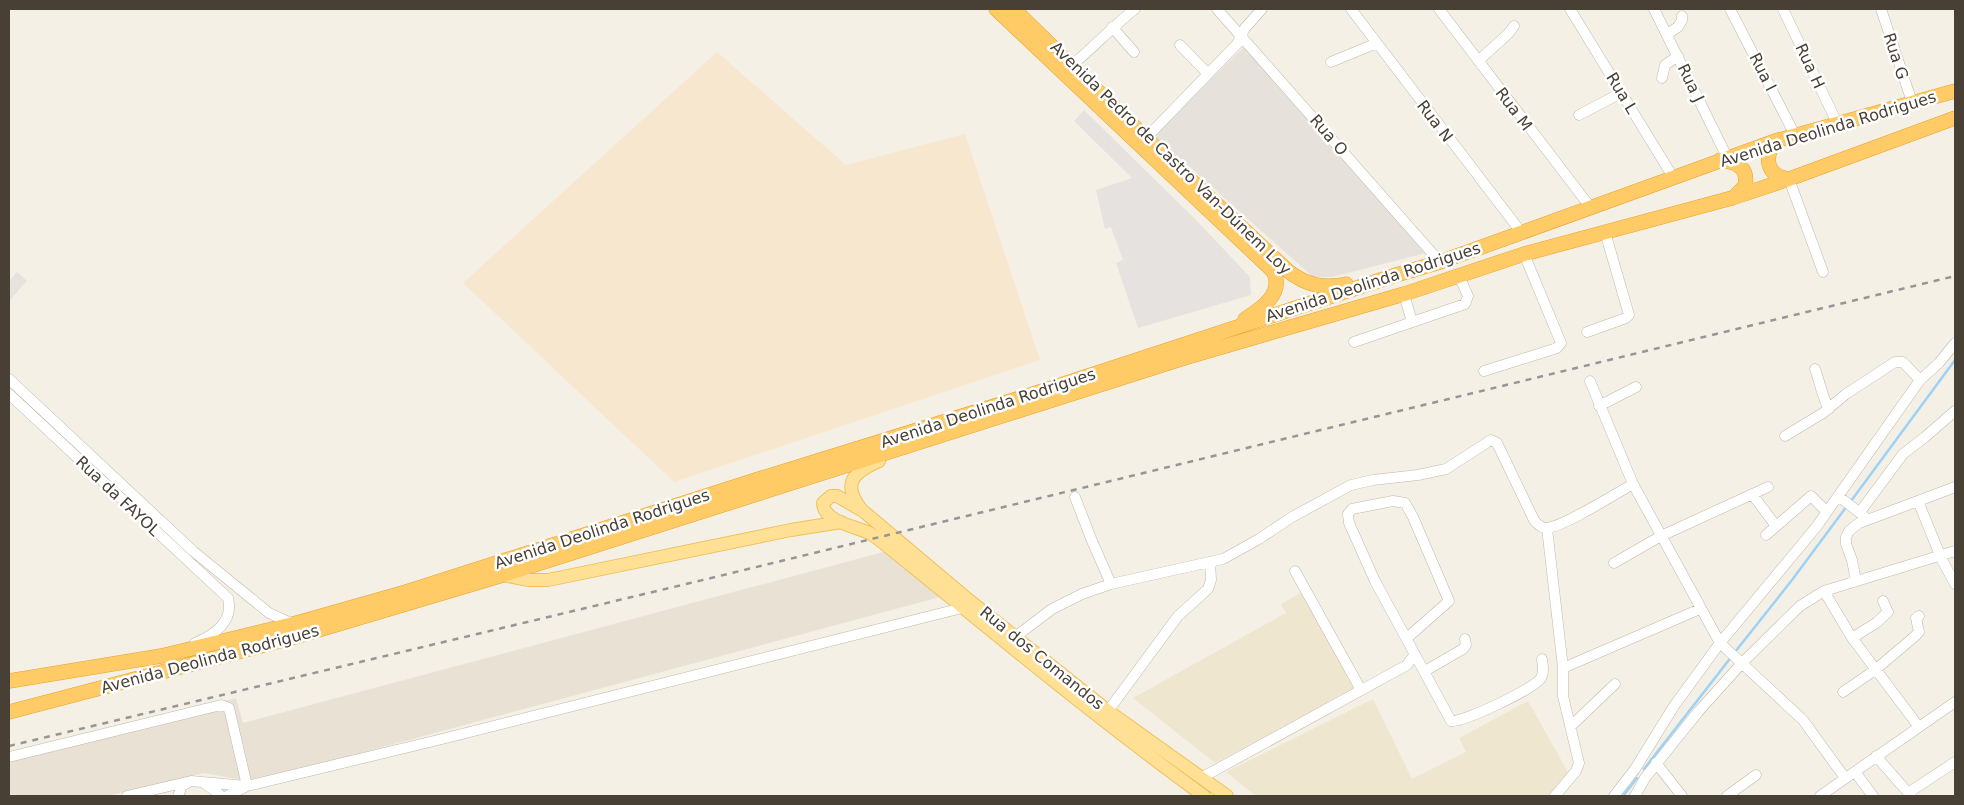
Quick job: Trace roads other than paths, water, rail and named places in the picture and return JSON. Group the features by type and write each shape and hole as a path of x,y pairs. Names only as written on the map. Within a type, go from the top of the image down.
{"highway":[{"name":"Avenida Pedro de Castro Van-Dúnem Loy","path":"996,9 1273,271 1276,288 1268,301 1261,309 1224,331"},
{"name":"Avenida Pedro de Castro Van-Dúnem Loy","path":"1014,9 1146,138 1297,278 1316,286 1334,286 1396,274"},
{"name":"Avenida Deolinda Rodrigues","path":"9,681 161,656 293,624 406,592 762,478 1021,398 1396,274 1440,262 1776,141 1955,91"},
{"name":"Avenida Deolinda Rodrigues","path":"9,712 296,637 503,575 1184,358 1404,294 1524,254 1732,198 1955,118"},
{"path":"1776,141 1768,153 1770,168 1780,178 1789,179"},
{"path":"1724,159 1742,167 1745,174 1745,186 1732,198"}],"main road":[{"path":"863,511 856,501 852,490 852,482 856,474 862,468 915,445"},
{"path":"841,522 829,516 823,508 823,503 831,496 837,496 863,511"},
{"name":"Rua dos Comandos","path":"863,511 1108,711 1228,796"},
{"path":"503,575 528,580 548,580 791,530 841,522"},
{"name":"Rua dos Comandos","path":"841,522 872,534 1143,752 1204,796"}],"street":[{"name":"Rua O","path":"1217,9 1440,262"},
{"path":"1146,138 1237,44 1245,28 1260,9"},
{"name":"Rua N","path":"1351,9 1521,232"},
{"name":"Rua M","path":"1439,9 1591,208"},
{"name":"Rua L","path":"1570,9 1673,178"},
{"name":"Rua J","path":"1654,9 1678,56 1724,159"},
{"name":"Rua I","path":"1730,9 1795,135"},
{"name":"Rua H","path":"1783,9 1837,123"},
{"name":"Rua G","path":"1881,9 1912,102"},
{"path":"1072,65 1095,46 1131,10"},
{"path":"1667,34 1678,27 1682,16"},
{"path":"1478,60 1508,34 1514,26"},
{"path":"1112,27 1134,52"},
{"path":"1332,62 1377,43"},
{"path":"1180,45 1208,74"},
{"path":"1662,78 1665,65 1678,56"},
{"path":"1579,115 1621,93"},
{"path":"1789,179 1823,272"},
{"path":"1587,332 1630,315 1606,232"},
{"path":"1484,371 1556,348 1561,343 1524,254"},
{"path":"1354,342 1465,304 1468,296 1459,276"},
{"path":"1404,294 1412,322"},
{"path":"1635,796 1640,774 1670,712 1720,643 1840,498 1920,380 1939,363 1955,343"},
{"path":"1785,436 1829,409 1846,394 1895,362 1903,362 1920,380"},
{"path":"1815,369 1822,388 1824,402 1829,409"},
{"name":"Rua da FAYOL","path":"9,379 193,551 269,613 293,624"},
{"path":"1590,380 1599,406 1633,484 1720,643 1803,720 1845,778"},
{"path":"1599,406 1636,387"},
{"name":"Rua da FAYOL","path":"9,394 228,598 228,613 219,630 206,638 161,656"},
{"path":"1858,511 1903,454 1926,437 1955,411"},
{"path":"1015,637 1036,620 1066,602 1111,584 1219,561 1292,517 1351,485 1446,469 1491,440 1497,444 1534,520 1537,524 1547,528 1592,508 1633,484"},
{"path":"1614,563 1662,536 1768,487"},
{"path":"1856,581 1846,537 1854,526 1955,487"},
{"path":"1752,494 1776,526"},
{"path":"1766,535 1811,496 1827,512"},
{"path":"1075,497 1111,584"},
{"path":"1840,498 1869,519"},
{"path":"1407,638 1449,601 1414,518 1405,503 1393,501 1352,509 1348,514 1348,523 1375,581 1451,721 1454,722 1532,687 1541,678 1543,672 1542,659"},
{"path":"1918,501 1940,556 1955,584"},
{"path":"1547,528 1563,668 1563,696 1572,726 1578,768 1555,796"},
{"path":"1614,796 1656,763 1740,661 1796,609 1824,591 1955,551"},
{"path":"1108,711 1178,616 1208,589 1211,580 1210,562"},
{"path":"1295,571 1361,690"},
{"path":"1824,591 1852,638 1919,727"},
{"path":"1852,638 1876,623 1888,612 1883,601"},
{"path":"227,796 247,786 438,740 962,608"},
{"path":"1563,668 1700,609"},
{"path":"1843,692 1875,670 1919,632 1916,618 1919,616"},
{"path":"1407,665 1423,668 1463,649 1466,645 1465,639"},
{"path":"1201,778 1407,665 1415,654"},
{"path":"1572,726 1615,684"},
{"path":"1820,796 1955,702"},
{"path":"9,757 221,706 229,708 247,786"},
{"path":"1876,756 1909,795 1955,762"},
{"path":"1656,763 1682,796"},
{"path":"1855,772 1873,796"},
{"path":"1727,796 1756,775"},
{"path":"127,796 196,782 247,786"},
{"path":"196,782 209,790 210,796"},
{"path":"178,796 182,786 196,782 210,786 221,796"},
{"path":"234,796 247,786"}],"waterway":[{"path":"1851,501 1955,360"},
{"path":"1735,652 1847,506"},
{"path":"1644,769 1732,656"},
{"path":"1623,796 1637,778"}],"railway":[{"path":"9,746 707,579 1955,276"}]}
